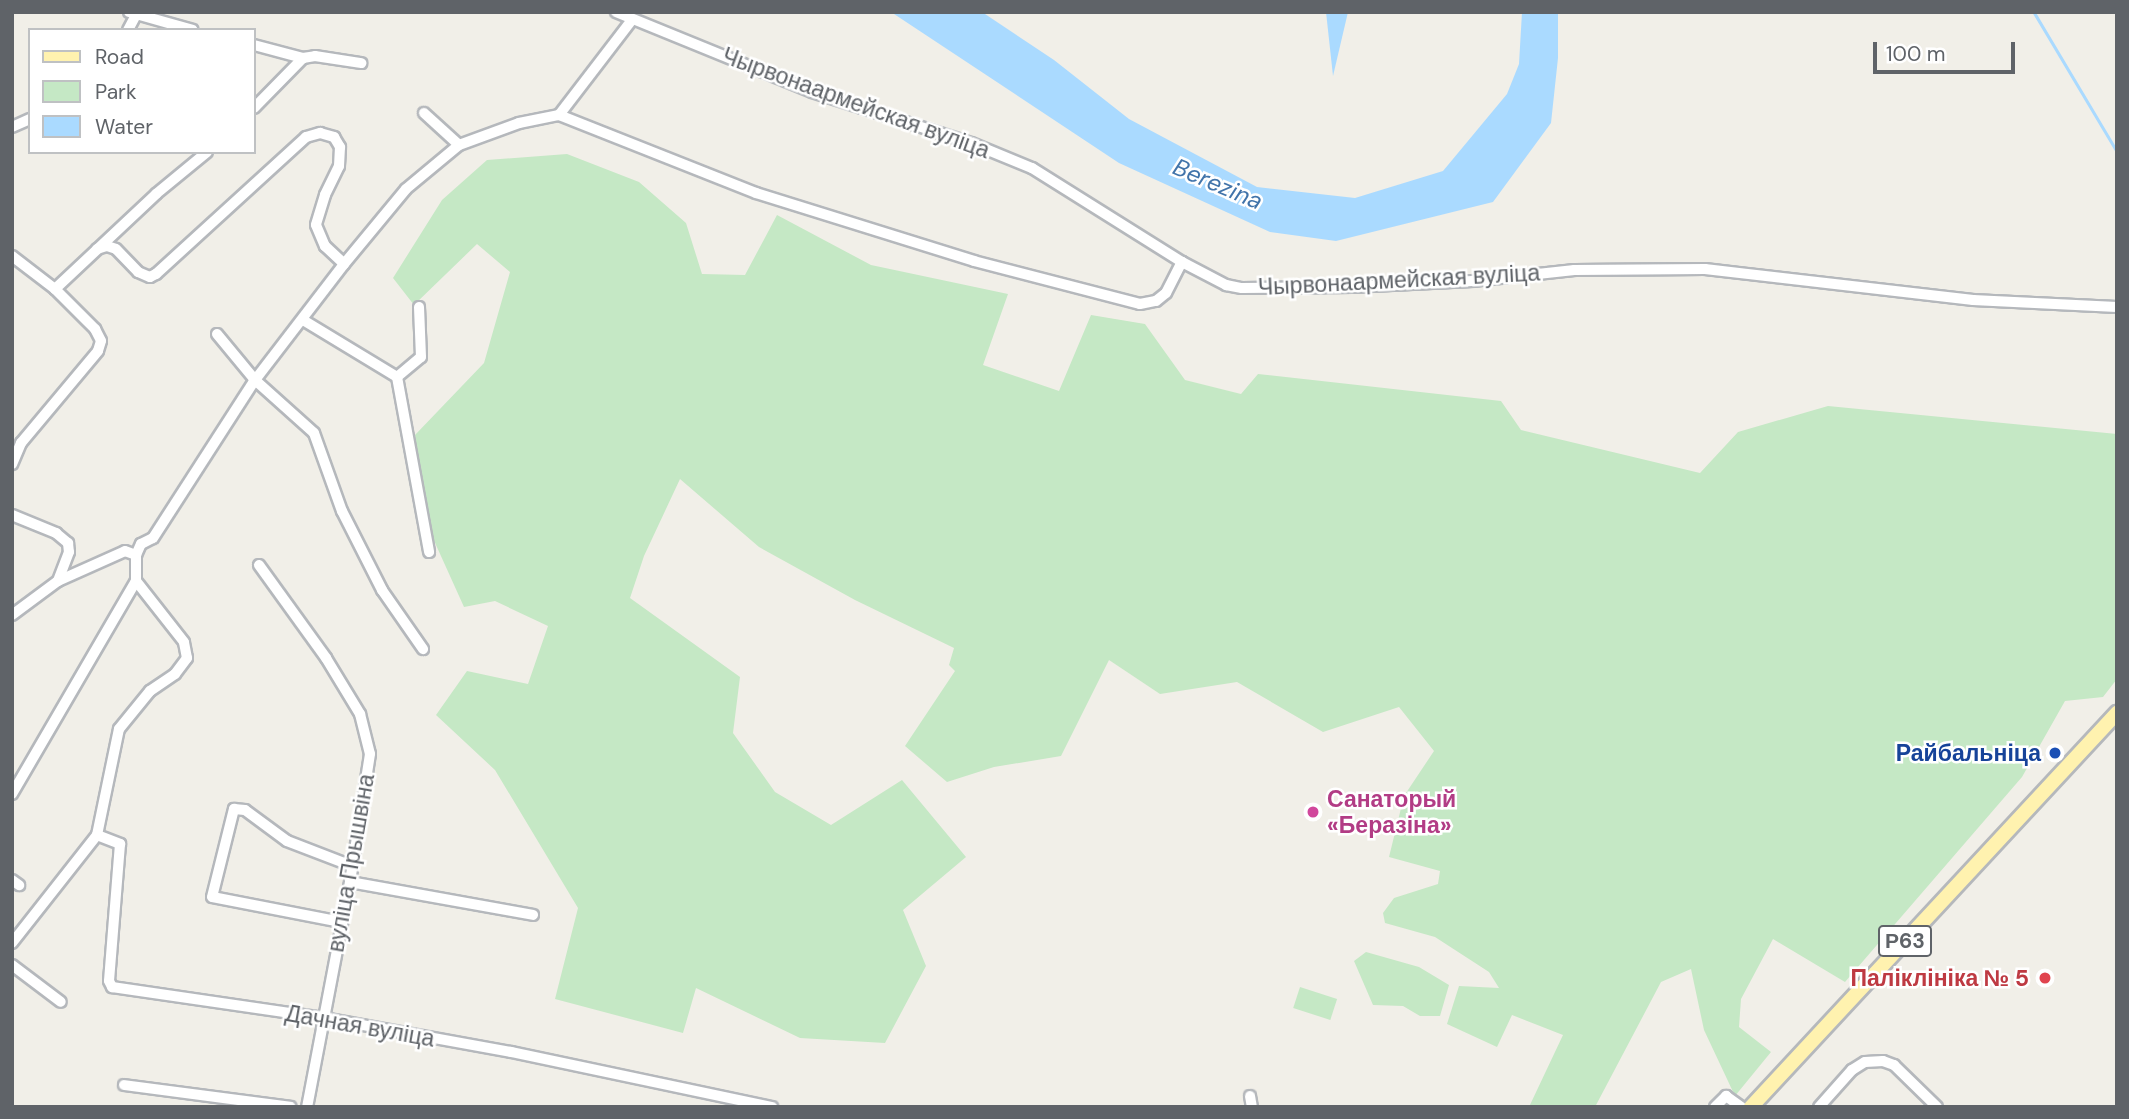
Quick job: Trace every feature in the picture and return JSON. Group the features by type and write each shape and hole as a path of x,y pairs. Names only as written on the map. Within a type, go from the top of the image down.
{"main road":[{"name":"Р63","path":"1751,1107 2117,713"}],"street":[{"name":"Чырвонаармейская вуліца","path":"615,12 812,92 971,143 1032,168 1182,262 1210,278 1242,288 1352,287 1473,281 1574,270 1705,269 1973,300 2117,307"},
{"path":"133,14 186,28"},
{"path":"559,115 632,20"},
{"path":"256,46 303,58 315,56 361,63"},
{"path":"256,105 303,58"},
{"path":"424,113 459,145"},
{"path":"12,794 135,581 136,555 141,544 153,538 254,380 344,264 406,189 459,145 519,123 559,115 756,193 974,261 1140,304 1156,301 1166,293 1182,262"},
{"path":"12,127 28,120"},
{"path":"97,249 107,246 116,249 138,272 150,277 156,274 306,136 320,133 334,137 340,147 339,166 325,195 316,225 325,246 344,264"},
{"path":"55,289 156,194 206,154"},
{"path":"12,256 55,289 95,329 101,341 98,351 17,440 12,464"},
{"path":"397,377 421,356 419,307"},
{"path":"303,320 397,377 429,552"},
{"path":"218,334 254,380 314,433 342,511 382,590 423,649"},
{"path":"12,514 56,533 68,543 69,552 58,581"},
{"path":"12,615 58,581 125,551 136,555"},
{"name":"вуліца Прышвіна","path":"259,565 326,658 360,714 370,754 350,882 307,1107"},
{"path":"12,943 97,835 120,729 150,691 174,674 187,658 187,651 177,632 135,581"},
{"path":"341,922 212,897 234,809 245,810 287,841 352,866"},
{"name":"Дачная вуліца","path":"97,835 120,844 108,981 113,987 324,1018 772,1107"},
{"path":"350,882 533,915"},
{"path":"12,965 61,1002"},
{"path":"1819,1107 1858,1066 1883,1061 1894,1065 1937,1107"},
{"path":"124,1086 291,1107"},
{"path":"1715,1107 1726,1096 1741,1107"}],"green space":[{"path":"567,154 639,182 686,223 702,274 745,275 777,215 871,265 1008,294 983,365 1059,391 1091,315 1145,324 1185,380 1241,394 1258,374 1501,401 1521,430 1700,473 1738,432 1828,406 2117,434 2117,679 2103,697 2065,701 2022,777 1845,982 1773,939 1741,999 1739,1027 1771,1052 1735,1096 1704,1030 1691,969 1661,982 1595,1107 1529,1107 1563,1035 1512,1015 1497,1047 1447,1024 1459,986 1499,988 1489,972 1435,937 1385,923 1383,913 1394,898 1438,884 1440,871 1389,857 1404,796 1434,751 1399,707 1323,732 1237,682 1160,694 1109,660 1061,756 994,767 947,782 905,746 955,671 949,665 954,648 855,600 759,547 680,479 644,556 630,598 740,677 733,733 775,792 831,825 902,780 966,857 903,910 926,966 885,1043 800,1038 696,988 683,1033 555,999 578,908 495,770 436,715 467,671 528,684 548,626 495,601 464,607 422,514 415,435 484,363 510,272 477,244 414,305 393,278 442,200 487,160"},
{"path":"1366,952 1419,967 1449,985 1440,1016 1420,1016 1403,1006 1373,1005 1354,961"},
{"path":"1300,987 1337,999 1330,1020 1293,1008"}],"water":[{"name":"Berezina","path":"891,12 982,12 1054,60 1129,119 1257,187 1355,198 1443,171 1507,94 1519,64 1522,12 1558,12 1558,58 1551,123 1493,202 1336,241 1270,232 1119,163"},
{"path":"1326,12 1348,12 1333,76"}],"waterway":[{"path":"2034,12 2117,151"}],"place":[{"name":"Райбальніца","path":"2055,753"},
{"name":"Санаторый «Беразіна»","path":"1313,812"},
{"name":"Паліклініка № 5","path":"2045,978"}]}
